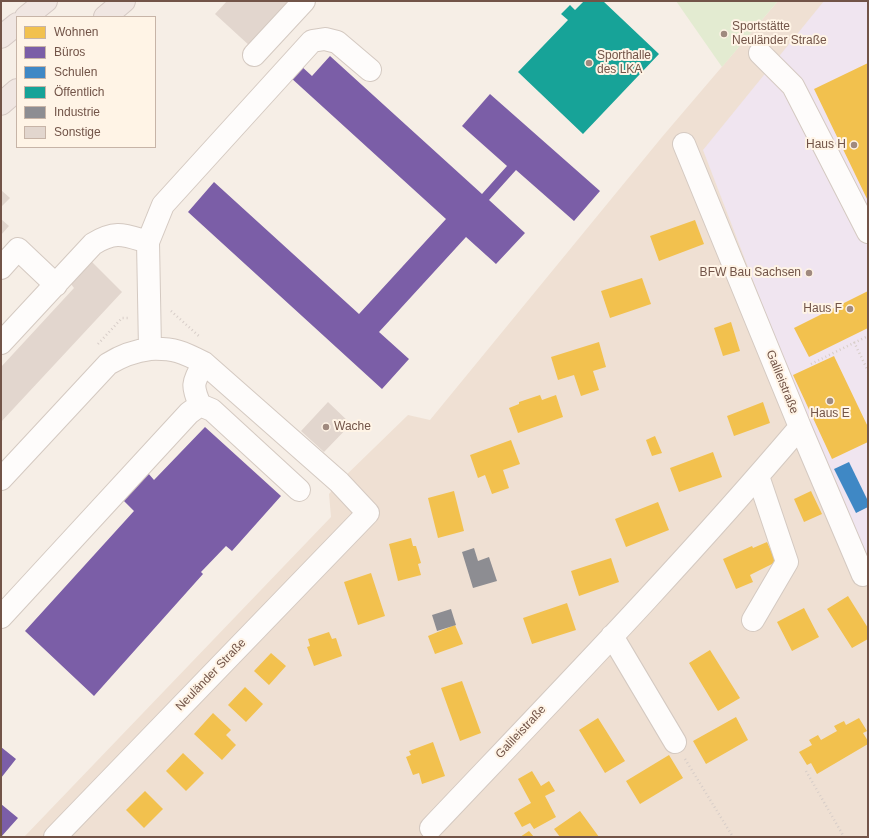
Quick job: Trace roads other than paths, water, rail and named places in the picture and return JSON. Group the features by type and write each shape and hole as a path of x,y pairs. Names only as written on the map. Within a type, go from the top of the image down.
{"highway":[{"path":"27,16 46,1"},
{"path":"106,16 124,1"},
{"path":"1,37 16,25"},
{"path":"1,104 16,91"}],"street":[{"path":"254,55 304,1"},
{"path":"277,30 302,53"},
{"path":"150,349 148,242 163,205 312,41 325,39 337,42 370,70"},
{"path":"760,53 793,86 868,232"},
{"name":"Galileistraße","path":"431,828 612,636 758,476 800,426 684,144"},
{"path":"1,343 94,244 106,236 120,234 148,242"},
{"path":"1,268 18,249 56,285"},
{"path":"1,479 108,364 121,356 137,351 166,348 184,352 204,364 194,382 194,391 200,405 212,410 299,490"},
{"name":"Neuländer Straße","path":"54,837 368,513 339,482 204,364"},
{"path":"1,617 189,413 200,405"},
{"path":"800,426 863,575"},
{"path":"753,620 787,562 758,476"},
{"path":"612,636 675,742"}],"place":[{"name":"Sportstätte Neuländer Straße","path":"724,34"},
{"name":"Sporthalle des LKA","path":"589,63"},
{"name":"Haus H","path":"854,145"},
{"name":"BFW Bau Sachsen","path":"809,273"},
{"name":"Haus F","path":"850,309"},
{"name":"Haus E","path":"830,401"},
{"name":"Wache","path":"326,427"}]}
